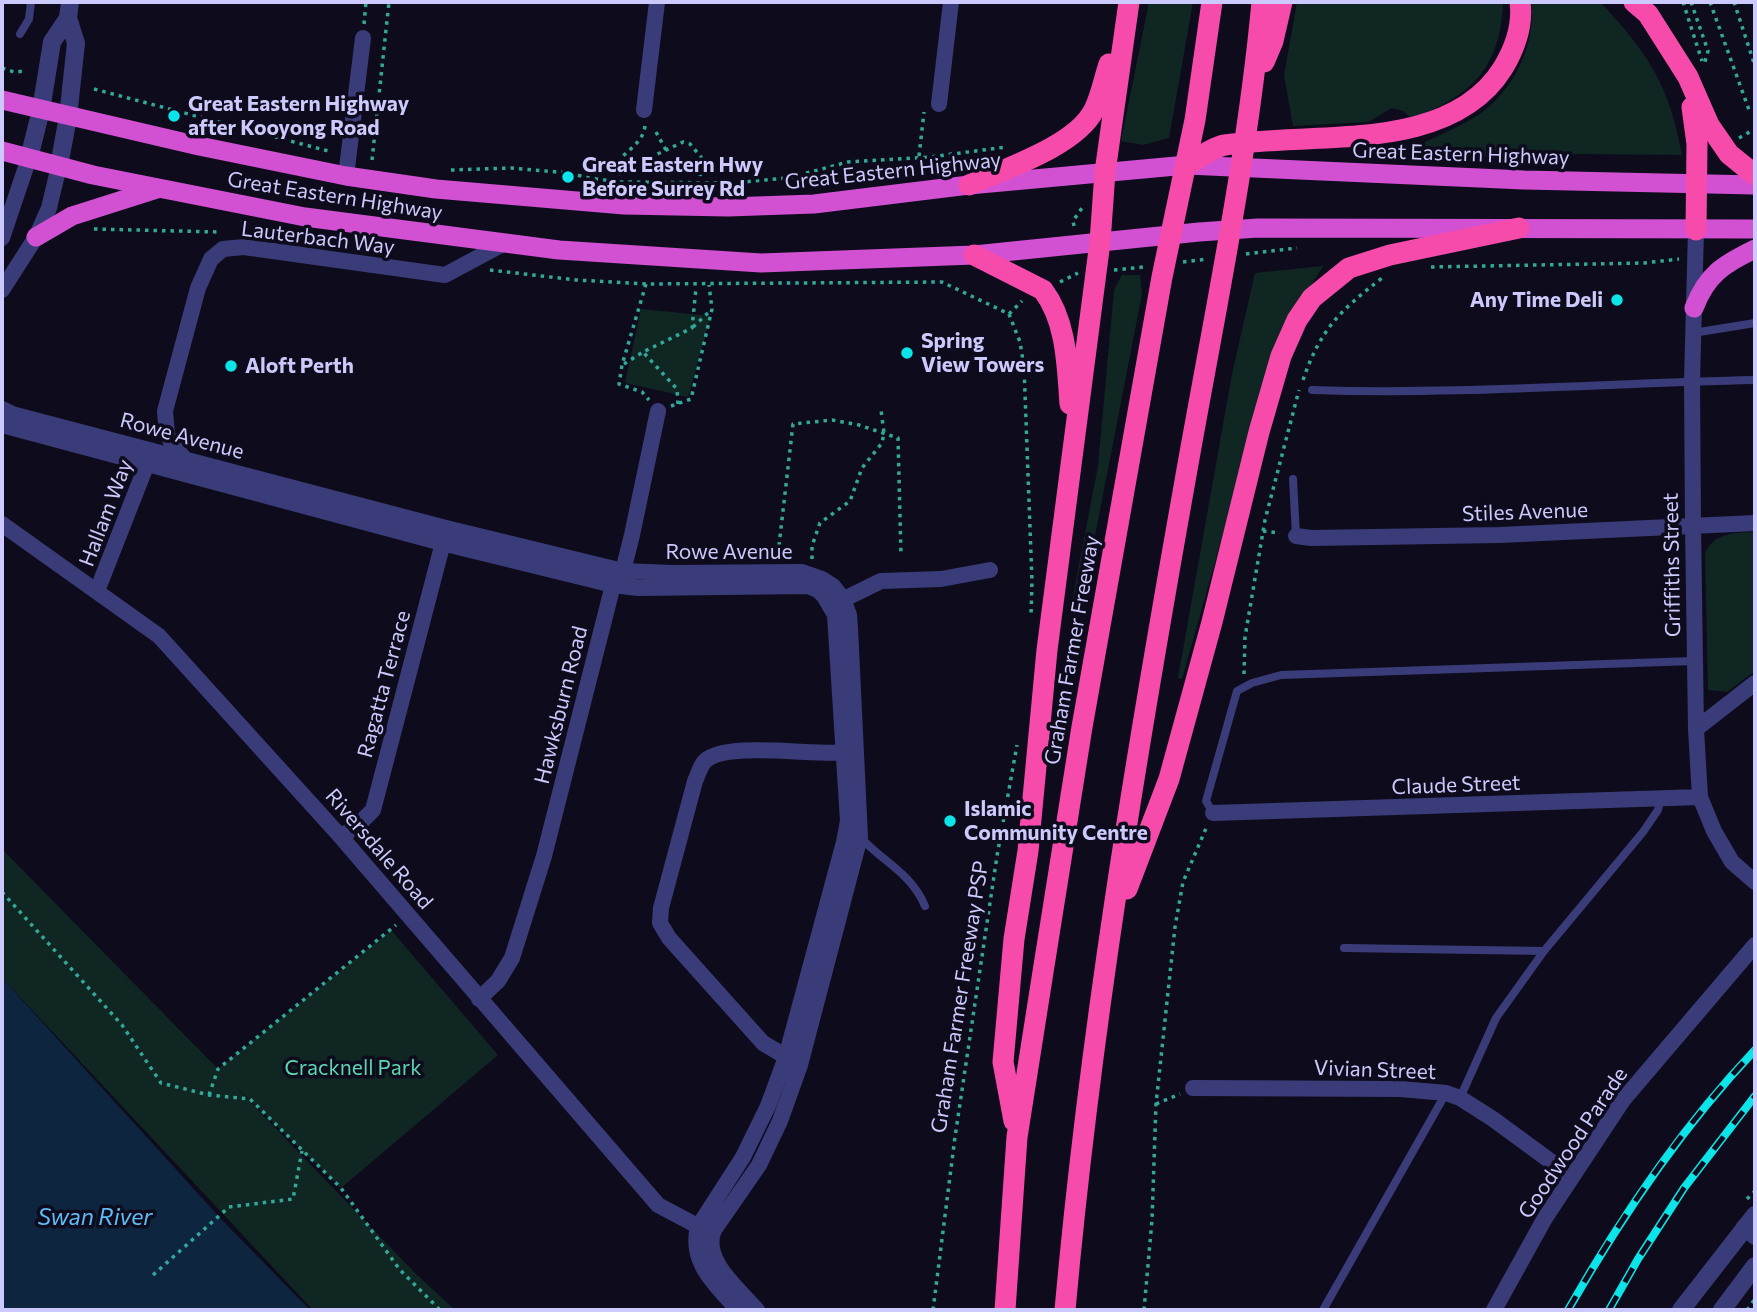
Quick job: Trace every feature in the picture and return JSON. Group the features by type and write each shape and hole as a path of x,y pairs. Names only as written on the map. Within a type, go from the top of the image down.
{"highway":[{"name":"Graham Farmer Freeway","path":"1004,1310 1017,1137 1082,727 1162,277 1195,120 1212,2"},
{"path":"1065,1310 1079,1160 1093,1050 1160,621 1196,413 1224,274 1254,86 1262,2"},
{"path":"1254,86 1273,41 1282,2"},
{"path":"1187,165 1222,145 1342,139 1397,131 1436,119 1466,105 1493,84 1513,51 1521,13 1520,2"},
{"path":"1633,2 1648,14 1698,67 1709,125 1729,154 1755,175"},
{"path":"1017,1137 1003,1062 1014,939 1028,851 1047,650 1100,242 1105,172 1129,3"},
{"path":"968,185 1033,156 1078,130 1093,112 1129,3"},
{"path":"1696,230 1698,67"},
{"name":"Great Eastern Highway","path":"2,100 68,117 347,166 436,190 624,205 728,207 814,204 968,185 1187,165 1524,180 1755,185"},
{"name":"Great Eastern Highway","path":"2,150 158,189 305,217 503,244 761,263 975,255 1258,228 1755,229"},
{"path":"36,237 72,216 158,189"},
{"path":"1113,923 1169,779 1212,622 1259,432 1281,356 1297,320 1312,298 1349,268 1390,255 1518,228"},
{"path":"1694,308 1703,287 1721,266 1755,249"},
{"path":"975,255 1043,290 1048,297 1056,313 1066,351 1074,448"}],"street":[{"path":"644,110 657,2"},
{"path":"939,104 951,2"},
{"path":"2,238 29,158 41,110 52,42 69,10"},
{"path":"2,290 36,237 49,208 68,117 76,43 69,10"},
{"path":"347,166 363,38"},
{"name":"Griffiths Street","path":"1696,230 1692,382 1693,524 1696,729 1700,797 1713,831 1732,862 1755,882"},
{"name":"Lauterbach Way","path":"185,459 173,446 167,434 165,411 198,288 211,259 223,250 244,247 446,275 503,244"},
{"name":"Rowe Avenue","path":"2,409 12,415 150,457 444,536 623,571 802,572 834,586 837,603"},
{"name":"Hawksburn Road","path":"479,999 498,981 512,958 544,856 613,585 623,571 658,411"},
{"name":"Rowe Avenue","path":"2,425 150,457 185,459 613,585 638,588 808,586 837,603"},
{"name":"Hallam Way","path":"97,591 150,457"},
{"name":"Stiles Avenue","path":"1296,536 1500,535 1755,523"},
{"name":"Riversdale Road","path":"2,524 159,636 341,837 659,1205 705,1231"},
{"name":"Ragatta Terrace","path":"341,837 373,810 444,536"},
{"path":"737,1310 704,1270 695,1248 705,1231 759,1166 780,1121 844,842 848,821 850,628 849,615 837,603 881,581 941,579 990,570"},
{"path":"1696,729 1755,682"},
{"path":"793,1061 764,1042 669,938 660,923 661,908 695,781 704,762 719,753 776,750 848,752"},
{"path":"793,1061 860,837 848,752"},
{"name":"Claude Street","path":"1213,813 1700,797"},
{"name":"Goodwood Parade","path":"1494,1310 1545,1218 1623,1100 1755,945"},
{"name":"Vivian Street","path":"1193,1088 1401,1089 1453,1095 1493,1119 1572,1177"},
{"path":"1681,1310 1752,1226"},
{"path":"705,1231 719,1266 757,1310"},
{"path":"1721,1310 1755,1266"}],"lane":[{"path":"20,34 29,19 31,2"},
{"path":"1693,333 1755,323"},
{"path":"1312,390 1497,390 1755,380"},
{"path":"1293,479 1296,536"},
{"path":"1213,813 1206,801 1237,691 1252,683 1281,674 1695,661"},
{"path":"1323,1310 1453,1095 1496,1018 1544,951 1643,832 1658,810 1660,800"},
{"path":"860,837 910,880 925,906"},
{"path":"1345,948 1544,951"}],"path":[{"path":"363,38 366,2"},
{"path":"372,160 389,2"},
{"path":"1683,2 1698,67"},
{"path":"1691,2 1708,51 1698,67"},
{"path":"1710,2 1749,110 1755,111"},
{"path":"1734,2 1755,66"},
{"path":"2,68 14,72 26,71"},
{"path":"94,89 347,166 372,160 384,162"},
{"path":"622,169 618,161 644,133 644,110"},
{"path":"1737,139 1755,129"},
{"path":"656,132 666,150"},
{"path":"610,181 617,177 622,169 683,142 690,144 701,157 700,180"},
{"path":"450,170 511,168 569,173 610,181 732,183 788,178 848,162 930,157 1016,146"},
{"path":"647,284 622,365 619,384 642,392 658,411 691,399 712,309 709,285 942,282 1009,314 1020,342 1024,367 1031,617"},
{"path":"692,328 696,288"},
{"path":"622,365 692,328 712,309"},
{"path":"643,352 677,389 678,404"},
{"path":"812,560 812,546 820,523 850,501 862,468 882,443 884,433 881,410"},
{"path":"778,554 793,424 832,420 859,425 898,438 901,555"},
{"name":"Graham Farmer Freeway PSP","path":"933,1310 955,1137 997,856 1018,742"},
{"path":"1144,1310 1152,1220 1156,1104 1175,927 1183,882 1213,813"},
{"path":"2,892 122,1025 161,1083 208,1095 250,1099 341,1188 400,1270 440,1310"},
{"path":"208,1095 218,1069 409,915"},
{"path":"1156,1104 1193,1088"},
{"path":"153,1275 229,1207 293,1199 302,1152"},
{"path":"1748,1310 1755,1299"}],"green space":[{"path":"1149,2 1193,2 1169,138 1143,145 1121,141"},
{"path":"1297,2 1503,2 1501,26 1489,62 1479,77 1451,100 1412,119 1403,111 1392,108 1368,122 1293,126 1284,75"},
{"path":"1531,2 1600,2 1631,37 1654,71 1670,108 1682,155 1583,154 1431,158 1419,145 1478,115 1502,94 1512,80 1520,66 1530,34"},
{"path":"1323,266 1286,325 1259,406 1182,679 1178,678 1232,374 1255,273"},
{"path":"1122,275 1140,275 1142,294 1075,639 1069,638 1074,591 1098,466 1114,290"},
{"path":"641,309 711,316 688,397 625,383"},
{"path":"1755,532 1755,671 1727,692 1708,690 1705,554 1713,541 1719,538"},
{"name":"Cracknell Park","path":"2,849 218,1069 391,930 498,1055 341,1188 234,1085 415,1273 455,1310 313,1310 2,978"}],"water":[{"name":"Swan River","path":"2,978 222,1220 310,1310 2,1310"}],"railway":[{"path":"1568,1310 1631,1207 1677,1142 1755,1050"},
{"path":"1609,1310 1684,1188 1755,1096"}],"place":[{"name":"Great Eastern Highway after Kooyong Road","path":"174,116"},
{"name":"Great Eastern Hwy Before Surrey Rd","path":"568,177"},
{"name":"Any Time Deli","path":"1617,300"},
{"name":"Spring View Towers","path":"907,353"},
{"name":"Aloft Perth","path":"231,366"},
{"name":"Islamic Community Centre","path":"950,821"}]}
